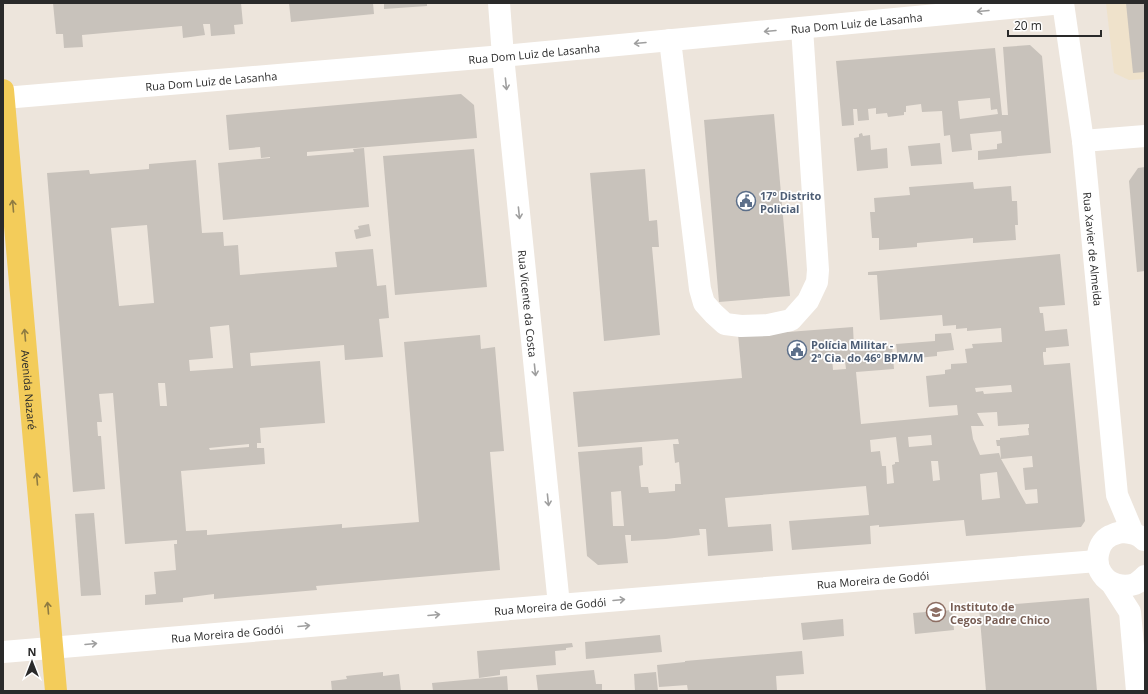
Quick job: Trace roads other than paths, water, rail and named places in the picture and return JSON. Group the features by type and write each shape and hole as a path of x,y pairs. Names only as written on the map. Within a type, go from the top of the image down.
{"main road":[{"name":"Avenida Nazaré","path":"3,94 56,691"}],"street":[{"name":"Rua Vicente da Costa","path":"499,3 503,56 559,605"},
{"name":"Rua Dom Luiz de Lasanha","path":"3,94 503,56 1063,3"},
{"name":"Rua Xavier de Almeida","path":"1063,3 1083,141 1117,496 1105,538 1099,549 1097,561"},
{"path":"670,40 700,289 704,303 725,324 740,326 768,325 791,320 808,301 817,282 818,270 802,28"},
{"path":"1083,141 1145,136"},
{"name":"Rua Xavier de Almeida","path":"1117,496 1139,537"},
{"path":"1105,538 1119,532 1139,537"},
{"path":"1097,561 1102,574 1112,584 1130,612 1137,691"},
{"name":"Rua Moreira de Godói","path":"3,652 1097,561"},
{"path":"1112,584 1124,586 1136,584 1145,577"},
{"path":"1130,612 1145,577"}],"place":[{"name":"17º Distrito Policial","path":"746,201"},
{"name":"Polícia Militar - 2ª Cia. do 46º BPM/M","path":"797,350"},
{"name":"Instituto de Cegos Padre Chico","path":"936,612"}]}
